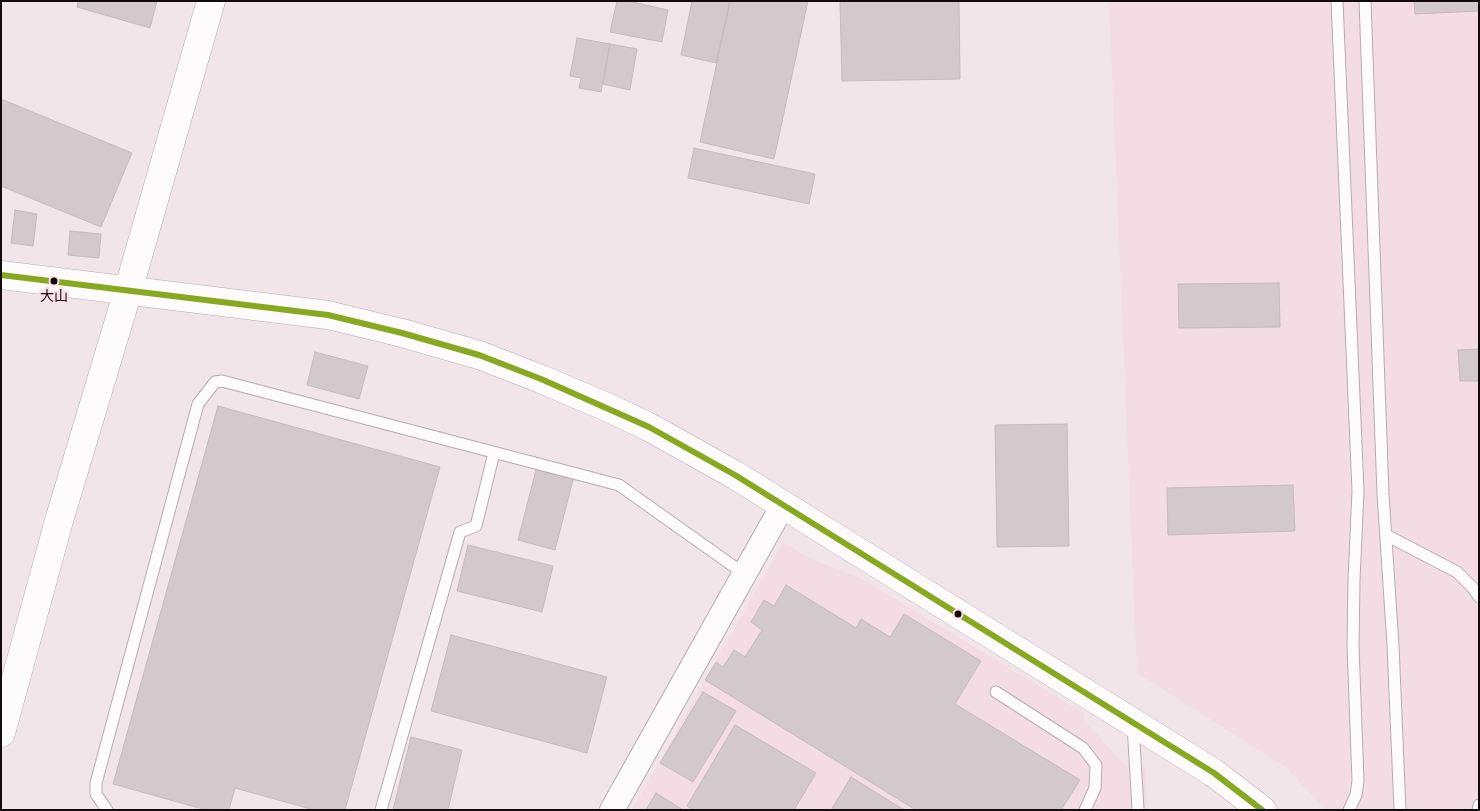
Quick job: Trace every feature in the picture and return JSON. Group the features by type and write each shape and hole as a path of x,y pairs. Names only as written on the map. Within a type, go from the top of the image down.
{"street":[{"path":"1,733 60,517 128,291 211,1"},
{"path":"1,275 328,315 402,333 479,355 541,378 649,427 712,462 1214,773 1262,810"},
{"path":"612,810 743,573 783,505"}],"lane":[{"path":"1337,1 1358,491 1353,646 1358,781 1356,795 1349,810"},
{"path":"1365,1 1386,535 1400,810"},
{"path":"107,810 96,794 96,783 198,404 215,382 232,383 619,485 743,573"},
{"path":"381,810 460,532 476,526 494,453"},
{"path":"1386,535 1456,572 1473,588 1479,597"},
{"path":"996,692 1084,748 1096,765 1095,788 1085,810"},
{"path":"1132,722 1138,810"},
{"path":"1478,810 1479,805"}],"shaded area":[{"path":"1109,1 1479,1 1479,810 1326,810 1284,766 1137,673"},
{"path":"783,542 811,559 858,577 1084,713 1084,720 1126,766 1145,768 1147,810 632,810"}],"building":[{"path":"78,1 157,1 150,28 77,7"},
{"path":"617,1 628,1 668,10 662,42 610,32"},
{"path":"692,1 730,1 716,63 681,55"},
{"path":"730,1 808,1 774,159 700,142"},
{"path":"840,1 959,1 960,79 842,81"},
{"path":"1414,1 1479,1 1479,11 1415,14"},
{"path":"577,38 610,44 601,92 579,88 581,78 570,76"},
{"path":"610,44 637,49 630,90 603,84"},
{"path":"1,99 132,153 101,227 1,186"},
{"path":"694,148 815,174 809,204 688,178"},
{"path":"15,210 37,214 33,246 11,243"},
{"path":"70,231 101,234 99,258 68,255"},
{"path":"1279,283 1280,327 1179,328 1178,284"},
{"path":"1479,349 1479,381 1460,381 1458,350"},
{"path":"315,352 368,366 359,399 307,385"},
{"path":"218,406 440,467 345,810 314,810 235,788 229,810 206,810 113,784"},
{"path":"1067,424 1069,546 997,547 995,425"},
{"path":"537,466 574,476 555,550 518,540"},
{"path":"1293,485 1295,531 1168,535 1167,488"},
{"path":"468,545 553,566 542,612 457,591"},
{"path":"786,585 856,628 861,619 890,637 904,614 981,661 955,704 1080,780 1061,810 916,810 705,680 716,662 723,667 734,650 745,657 762,630 751,622 764,600 774,606"},
{"path":"451,635 607,677 587,753 431,711"},
{"path":"703,692 736,711 693,782 660,763"},
{"path":"735,725 816,773 794,810 693,810 687,806"},
{"path":"411,737 462,750 448,810 393,810"},
{"path":"851,777 904,810 831,810"},
{"path":"656,793 683,810 646,810"}],"transit line":[{"path":"1,275 328,315 402,333 479,355 541,379 649,427 735,475 1214,773 1262,810"}],"place":[{"name":"大山","path":"54,281"}]}
